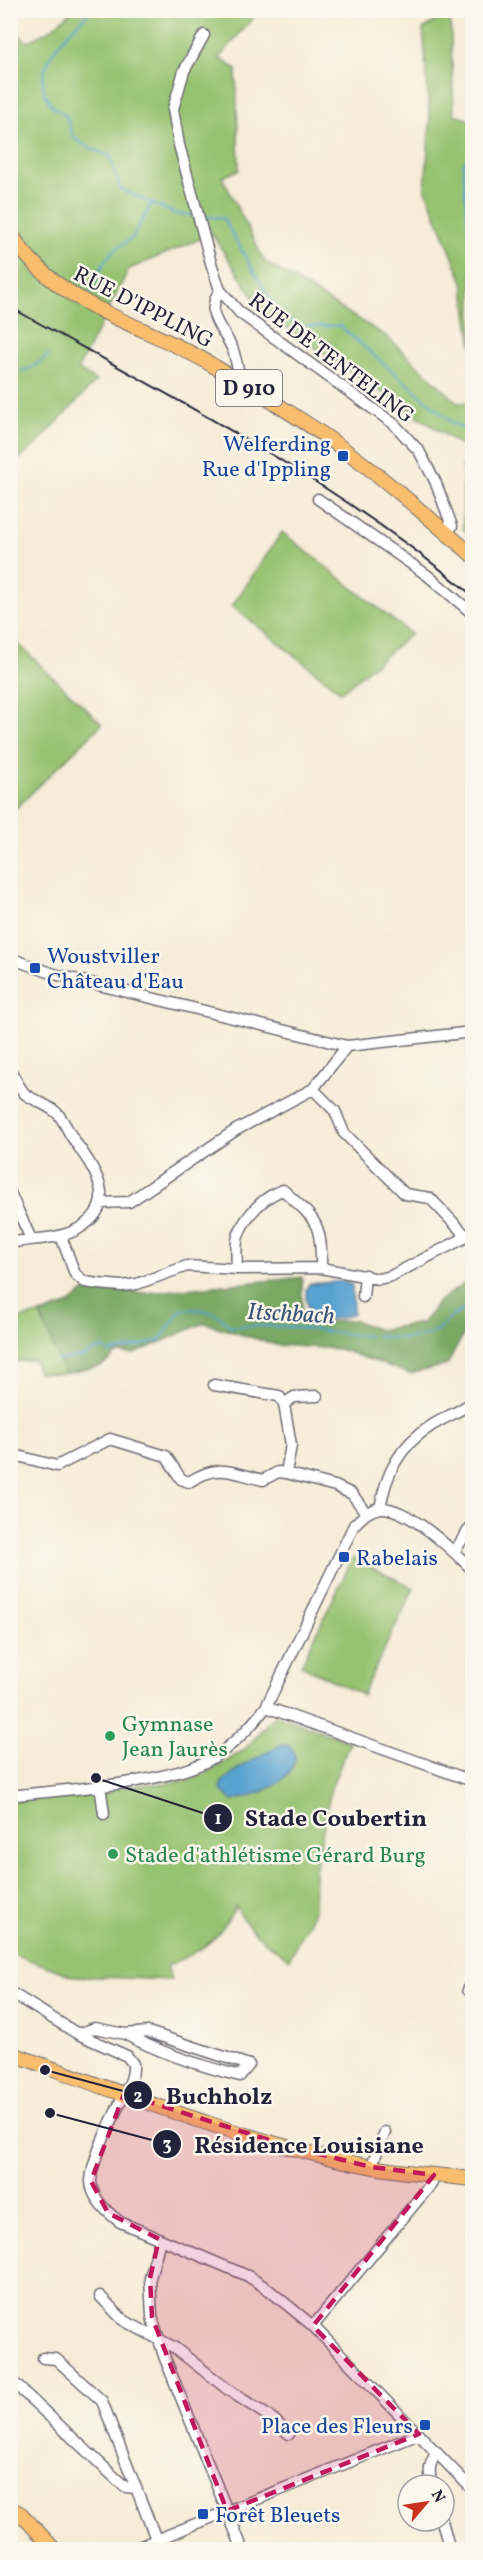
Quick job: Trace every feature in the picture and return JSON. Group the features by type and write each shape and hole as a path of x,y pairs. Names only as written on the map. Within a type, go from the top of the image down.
{"main road":[{"name":"RUE D'IPPLING","path":"10,232 35,266 78,299 184,349 240,382 361,462 472,555"},
{"path":"10,2053 124,2094 291,2148 371,2167 472,2179"},
{"path":"10,2510 46,2550"},
{"path":"10,2510 21,2514 55,2550"}],"street":[{"name":"RUE DE TENTELING","path":"204,35 184,71 173,110 194,203 220,290 240,313 394,424 419,451 435,481 452,526 447,533"},
{"path":"220,290 214,306 215,319 232,349 240,382"},
{"path":"318,499 396,552 472,613"},
{"path":"10,958 54,974 347,1046 472,1032"},
{"path":"101,1203 129,1202 236,1130 313,1089 347,1046"},
{"path":"10,1070 24,1093 58,1114 100,1184 101,1203 93,1217 78,1229 61,1236 10,1243"},
{"path":"61,1236 75,1274 85,1282 122,1287 187,1266 237,1269 321,1268 379,1279 391,1276 470,1235 430,1198 405,1194 344,1132 335,1111 313,1089"},
{"path":"237,1269 238,1238 247,1216 274,1193 284,1190 308,1212 321,1232 321,1268"},
{"path":"10,1193 30,1239"},
{"path":"363,1297 365,1275"},
{"path":"214,1385 279,1396 284,1404 291,1445 286,1473"},
{"path":"284,1404 294,1397 317,1396"},
{"path":"380,1508 387,1480 396,1458 410,1440 472,1402"},
{"path":"10,1454 57,1466 110,1439 166,1456 181,1479 189,1482 207,1470 218,1469 263,1480 279,1472 286,1473 335,1486 352,1494 366,1513"},
{"path":"10,1796 173,1773 209,1759 247,1731 266,1707 354,1525 366,1513 380,1508 398,1512 434,1534 472,1569"},
{"path":"454,1552 472,1525"},
{"path":"266,1707 472,1781"},
{"path":"100,1785 104,1814"},
{"path":"10,1992 78,2034 127,2056 133,2064 131,2083 124,2094 95,2165 91,2181 94,2192 108,2213 120,2222 248,2276 312,2326 472,2489"},
{"path":"78,2034 95,2028 124,2034 142,2043 240,2076 249,2065 148,2032 124,2034"},
{"path":"371,2167 385,2132"},
{"path":"312,2326 432,2183 434,2175"},
{"path":"160,2240 150,2278 152,2317 158,2339 243,2550"},
{"path":"100,2296 123,2320 158,2339 273,2419 289,2434"},
{"path":"43,2358 56,2359 102,2401 156,2539"},
{"path":"15,2384 125,2487 136,2488"},
{"path":"131,2550 419,2434"},
{"path":"429,2473 430,2462 436,2452"},
{"path":"445,2533 450,2550"}],"highlighted area":[{"path":"124,2094 291,2147 371,2167 434,2175 313,2326 419,2434 227,2511 152,2317 150,2278 159,2239 108,2213 91,2181"}],"green space":[{"path":"72,11 259,11 219,58 236,69 239,170 222,177 265,262 386,336 458,403 472,402 472,538 463,529 463,447 263,312 212,234 129,269 78,369 96,381 37,444 11,466 11,435 20,438 11,434 11,27 27,42 50,30"},
{"path":"450,12 454,114 472,121 472,348 463,282 425,188 430,123 423,29"},
{"path":"282,532 411,634 341,692 232,606"},
{"path":"10,636 102,724 11,813 10,813"},
{"path":"302,1277 302,1311 314,1323 354,1320 379,1330 422,1323 438,1302 472,1278 472,1324 468,1326 447,1365 410,1374 339,1349 276,1345 204,1323 134,1354 118,1353 101,1366 65,1374 40,1314 67,1305 87,1290 147,1293"},
{"path":"40,1314 65,1374 38,1373 34,1360 11,1362 10,1320"},
{"path":"353,1558 414,1588 362,1695 301,1665"},
{"name":"Stade d'athlétisme Gérard Burg","path":"275,1715 350,1742 331,1788 315,1871 314,1911 289,1959 251,1929 236,1906 222,1929 208,1944 167,1966 171,1980 73,1976 11,1953 11,1802 94,1790 95,1795 112,1792 112,1788 187,1781 216,1768 244,1750"}],"water":[{"path":"345,1281 352,1285 353,1313 344,1317 326,1319 310,1313 306,1298 306,1289 309,1284"},
{"path":"282,1744 290,1747 295,1753 294,1763 282,1780 263,1791 232,1801 220,1789 222,1782 240,1767"}],"waterway":[{"path":"92,10 62,40 47,64 43,77 44,90 50,103 67,117 76,140 110,156 120,189 176,214 193,215"},
{"path":"472,151 463,165 468,227 472,244"},
{"path":"88,298 103,264 112,252 133,237 152,203"},
{"path":"202,216 223,218 274,306 298,326 340,326 454,424 472,431"},
{"path":"10,376 33,367 49,355"},
{"name":"Itschbach","path":"376,1336 407,1338 423,1336 437,1330 456,1314 472,1307"},
{"name":"Itschbach","path":"57,1361 88,1355 92,1351 104,1348 110,1353 159,1341 181,1310 208,1311 220,1317 230,1327 283,1327 369,1336"}],"railway":[{"path":"10,307 189,406 306,476 363,513 472,595"}],"place":[{"name":"Welferding Rue d'Ippling","path":"343,456"},
{"name":"Woustviller Château d'Eau","path":"35,968"},
{"name":"Rabelais","path":"344,1557"},
{"name":"Gymnase Jean Jaurès","path":"110,1736"},
{"name":"Stade Coubertin","path":"96,1778"},
{"name":"Stade d'athlétisme Gérard Burg","path":"113,1854"},
{"name":"Buchholz","path":"45,2070"},
{"name":"Résidence Louisiane","path":"50,2113"},
{"name":"Place des Fleurs","path":"425,2425"},
{"name":"Forêt Bleuets","path":"203,2514"}]}
